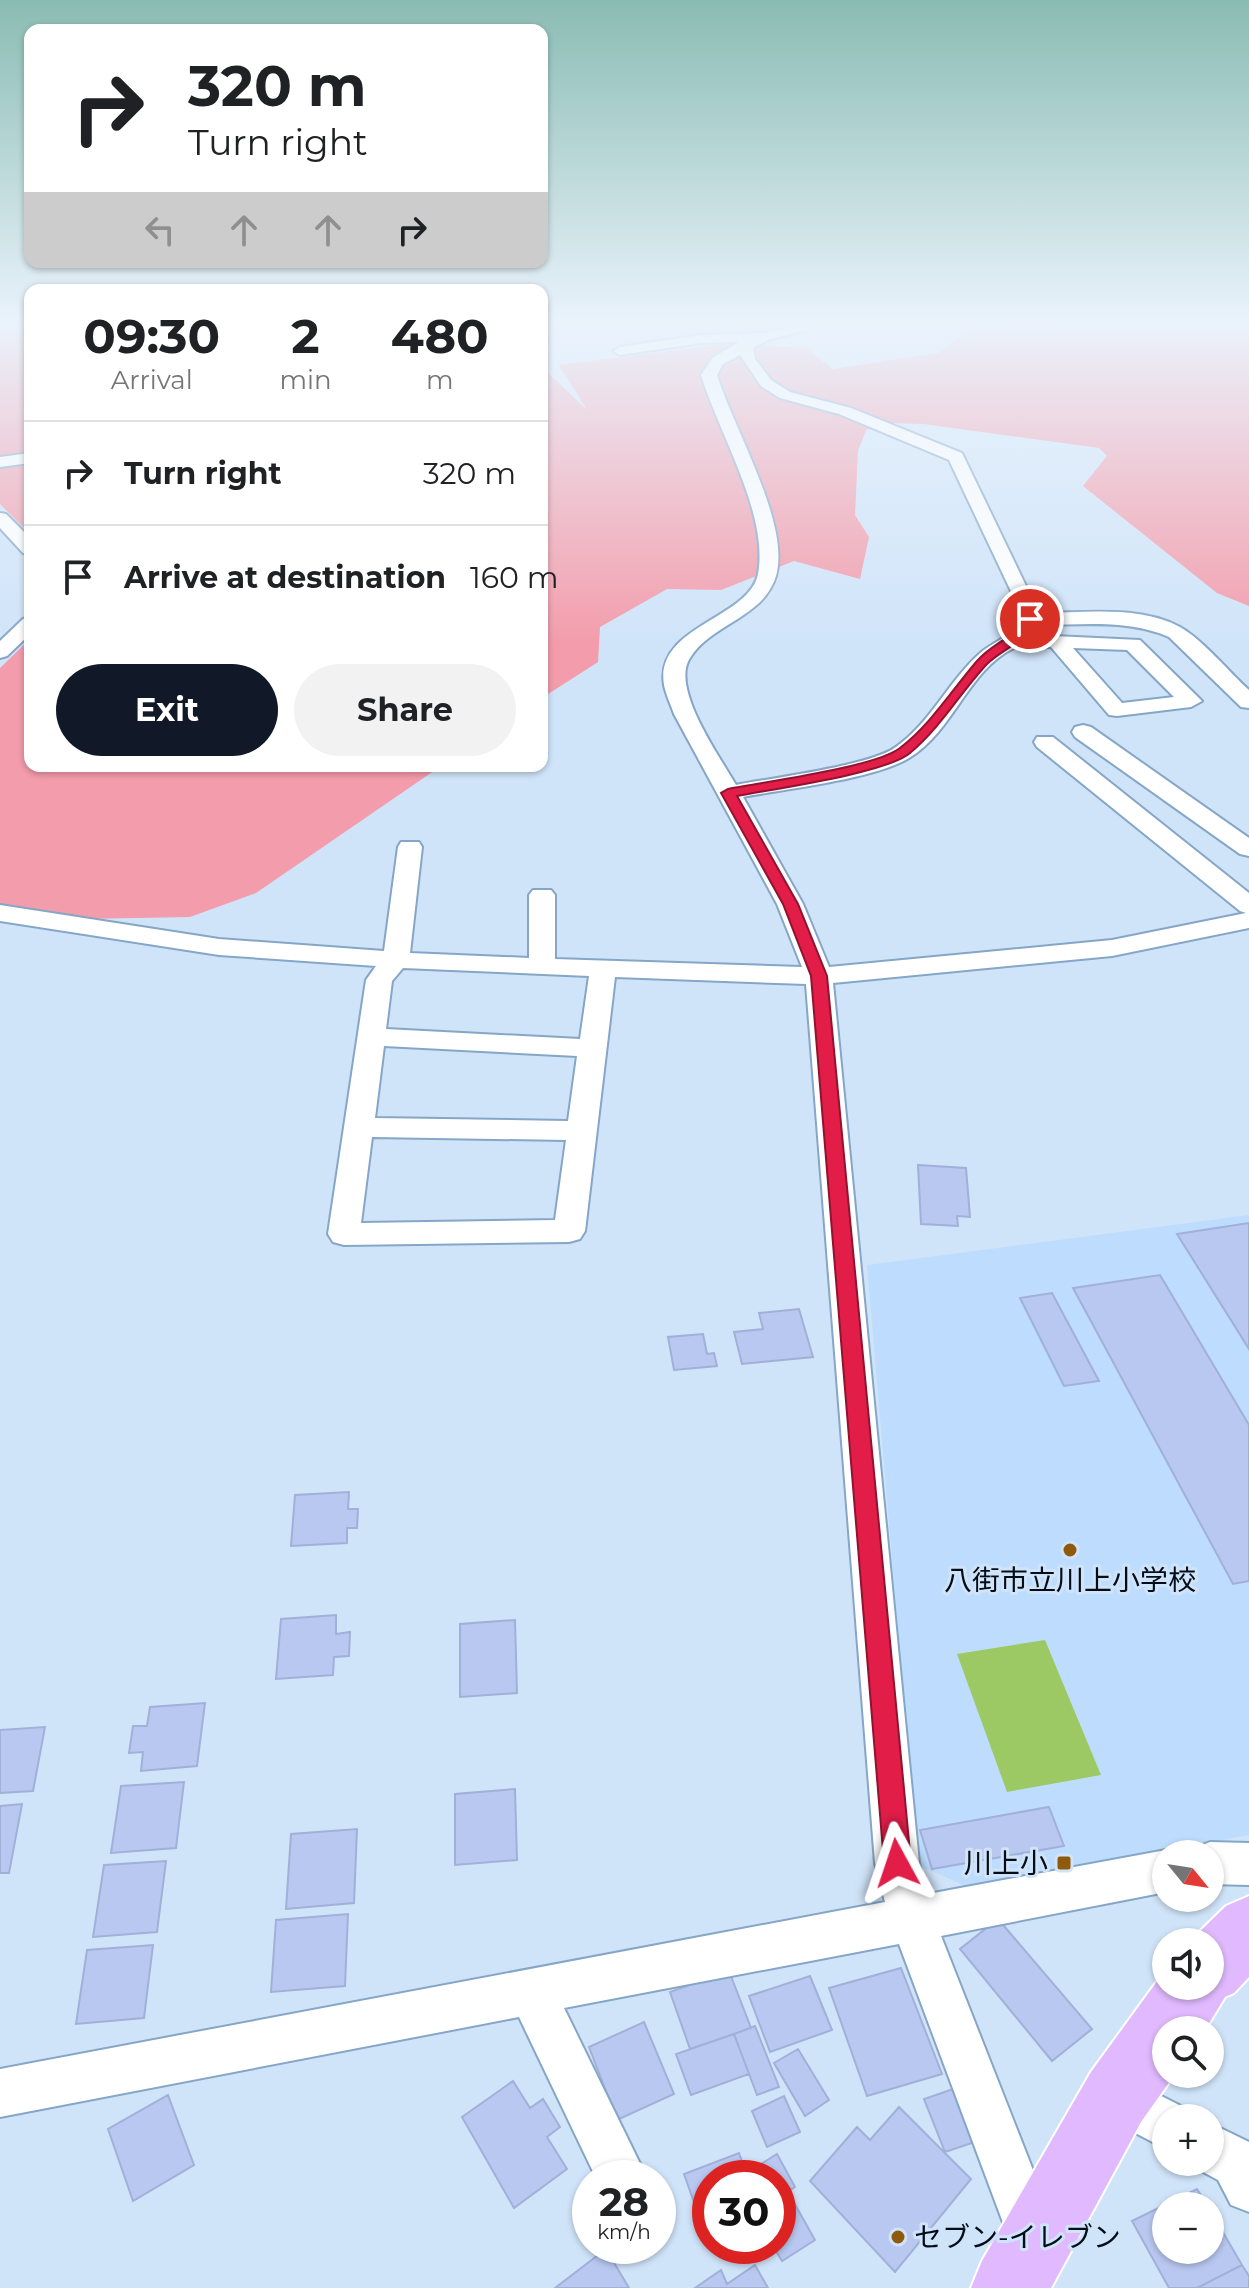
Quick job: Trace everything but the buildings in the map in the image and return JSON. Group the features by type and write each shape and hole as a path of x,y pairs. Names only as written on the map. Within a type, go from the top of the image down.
{"main road":[{"path":"1224,1955 1249,1929"},
{"path":"1022,2264 1141,2111 1189,2000"}],"street":[{"path":"728,432 767,523 767,575 754,600 704,631 678,658 674,683 685,714 698,732 790,904 819,976 897,1863 1022,2264"},
{"path":"728,793 877,764 903,753 939,718 984,660 1026,630 1030,619 1027,604 956,457 895,432"},
{"path":"0,462 24,459"},
{"path":"0,518 24,543"},
{"path":"1030,619 1140,622 1165,626 1249,702"},
{"path":"0,652 24,629"},
{"path":"1014,640 1056,641 1133,644 1191,701 1117,710 1056,641"},
{"path":"1083,732 1249,849"},
{"path":"1045,742 1249,906"},
{"path":"410,847 396,960 379,980 344,1234 569,1231 603,967"},
{"path":"542,895 542,965"},
{"path":"0,913 219,947 396,960 819,976 1112,948 1249,920"},
{"path":"371,1037 592,1048"},
{"path":"359,1127 582,1131"},
{"path":"1224,1863 1249,1864"},
{"path":"0,2093 1152,1874"},
{"path":"531,1992 613,2160"},
{"path":"1224,2156 1236,2162 1249,2187"}],"shaded area":[{"path":"0,432 24,432 24,528 0,504"},
{"path":"548,432 865,432 858,451 855,515 869,537 860,579 794,561 721,590 667,589 600,627 598,662 548,694"},
{"path":"981,432 1249,432 1249,606 1217,593 1083,486 1107,456 1099,448"},
{"path":"24,645 24,772 432,772 256,893 190,917 83,919 0,904 0,668"},
{"name":"八街市立川上小学校","path":"1249,1215 1249,1835 1222,1840 1152,1840 1152,1853 968,1887 918,1865 867,1265"},
{"path":"1045,1640 1101,1775 1007,1792 957,1654"}],"place":[{"name":"八街市立川上小学校","path":"1070,1550"},
{"name":"川上小","path":"1064,1863"},
{"name":"セブン-イレブン","path":"898,2237"}],"route":[{"path":"897,1863 819,976 790,904 728,793 877,764 903,753 939,718 984,660 1026,630 1030,619"}]}
